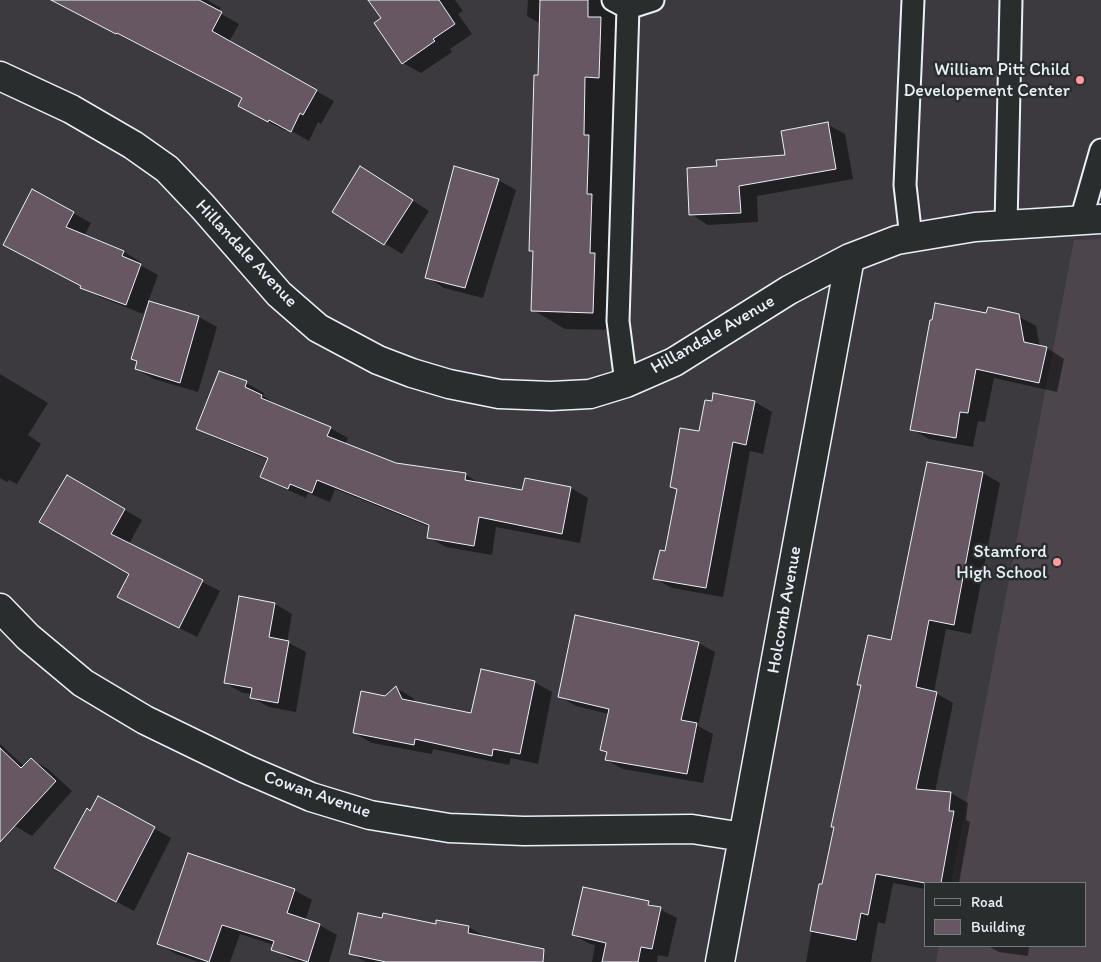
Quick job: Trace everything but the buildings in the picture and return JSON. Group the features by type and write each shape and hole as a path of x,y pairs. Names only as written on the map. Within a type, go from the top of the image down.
{"street":[{"name":"Hillandale Avenue","path":"0,76 71,109 133,145 166,169 203,207 280,294 318,328 378,360 448,384 499,394 552,396 590,394 626,383 674,362 789,290 850,258 897,240 975,227 1091,220"},
{"name":"Holcomb Avenue","path":"720,962 850,258"},
{"name":"Cowan Avenue","path":"0,608 28,637 83,683 145,720 246,769 311,797 370,815 449,828 524,831 692,829 743,837"}],"lane":[{"path":"626,383 618,322 621,4 653,0"},
{"path":"911,238 905,185 913,0"},
{"path":"1006,225 1010,0"},
{"path":"1091,220 1101,150"}],"shaded area":[{"name":"Stamford High School","path":"1101,239 1101,962 936,962 939,947 1086,947 1086,882 951,882 1074,240"}],"place":[{"name":"William Pitt Child Developement Center","path":"1080,80"},
{"name":"Stamford High School","path":"1057,562"}]}
